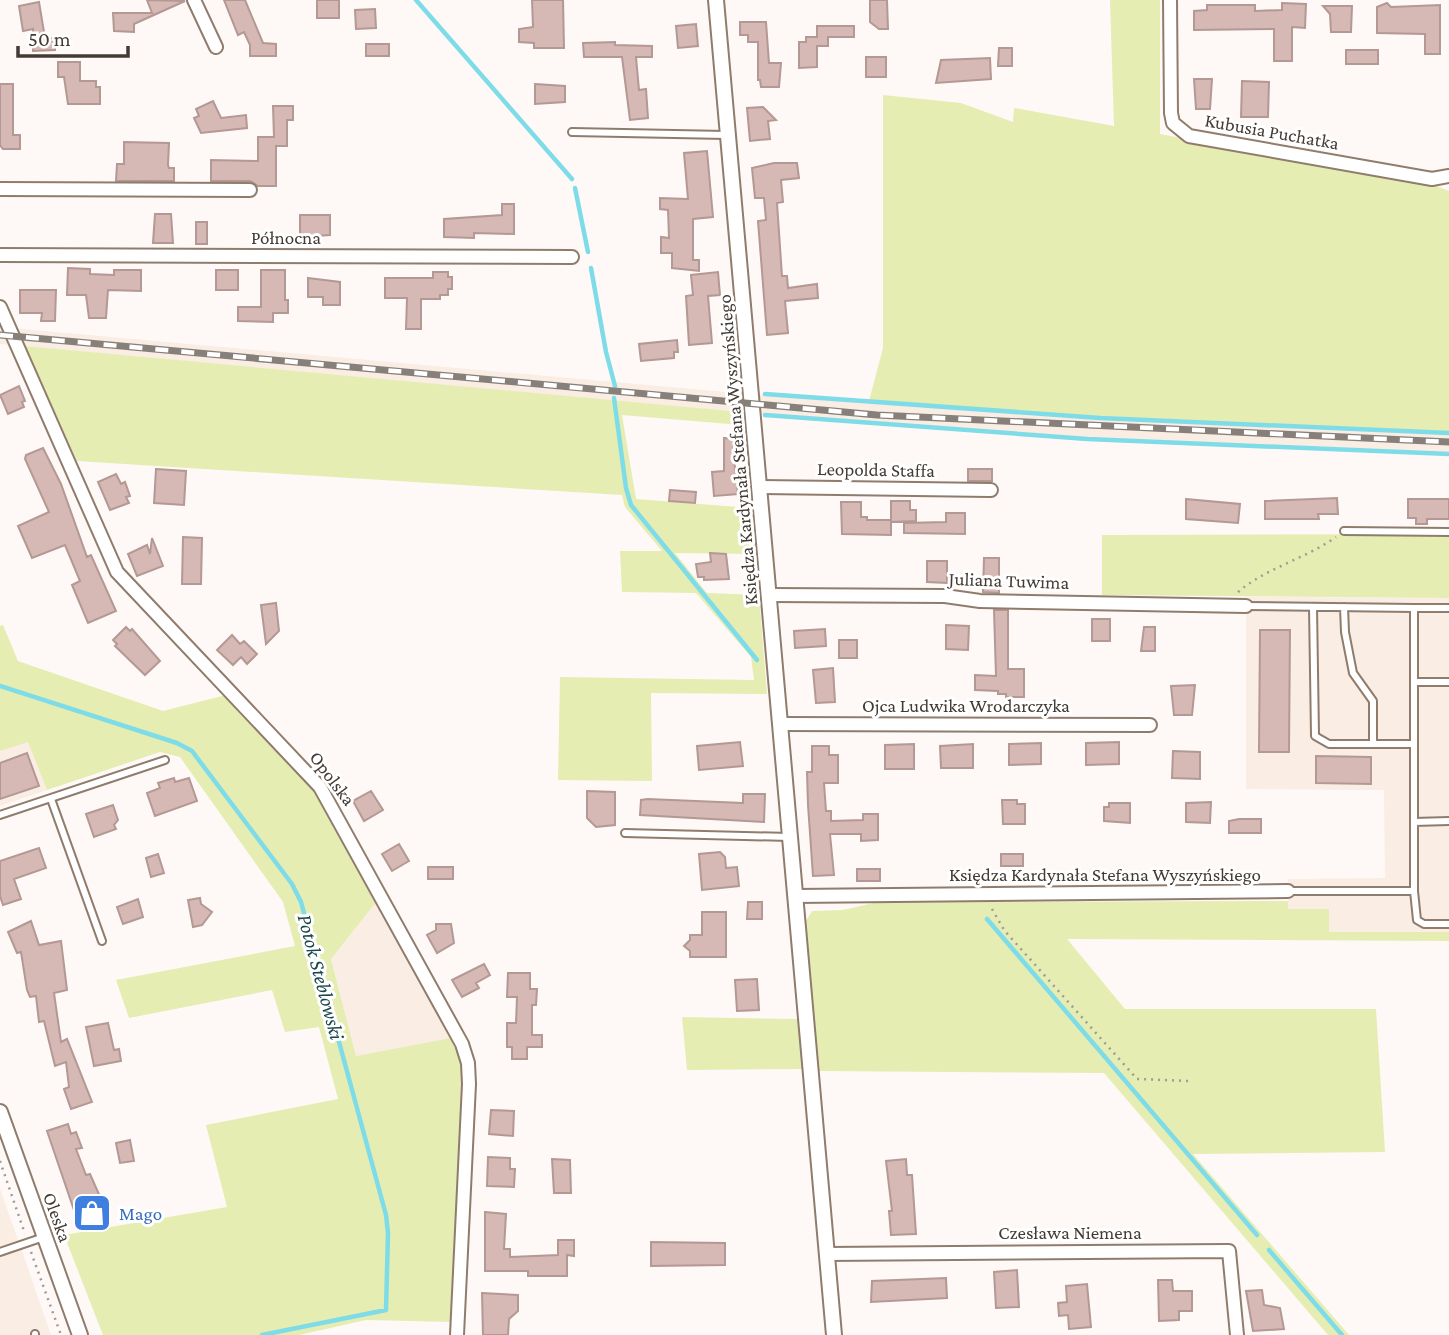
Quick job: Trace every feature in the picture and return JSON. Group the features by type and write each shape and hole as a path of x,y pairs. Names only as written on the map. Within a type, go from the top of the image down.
{"street":[{"path":"194,0 216,47"},
{"name":"Księdza Kardynała Stefana Wyszyńskiego","path":"716,0 771,595 834,1335"},
{"name":"Kubusia Puchatka","path":"1170,0 1171,113 1180,131 1189,136 1432,179 1449,176"},
{"path":"0,189 250,190"},
{"name":"Północna","path":"0,255 572,257"},
{"name":"Opolska","path":"0,306 117,572 320,788 462,1044 468,1063 469,1084 457,1335"},
{"name":"Leopolda Staffa","path":"761,487 991,490"},
{"name":"Juliana Tuwima","path":"771,595 945,596 980,601 1241,606"},
{"name":"Ojca Ludwika Wrodarczyka","path":"781,724 1150,725"},
{"name":"Księdza Kardynała Stefana Wyszyńskiego","path":"796,896 1288,891"},
{"name":"Oleska","path":"0,1112 4,1133 80,1335"},
{"name":"Czesława Niemena","path":"827,1254 1230,1251 1237,1335"}],"lane":[{"path":"572,132 728,135"},
{"path":"1344,531 1449,532"},
{"path":"1241,606 1449,608"},
{"path":"1313,607 1315,736 1329,744 1414,744"},
{"path":"1344,607 1345,632 1353,673 1373,701 1373,744"},
{"path":"1414,608 1414,891 1417,920 1424,924 1449,924"},
{"path":"1414,682 1449,682"},
{"path":"0,815 165,760"},
{"path":"51,799 102,941"},
{"path":"1415,822 1449,821"},
{"path":"625,833 791,837"},
{"path":"1288,891 1414,891"},
{"path":"0,1252 44,1237"}],"path":[{"path":"1241,606 1237,593 1257,578 1294,563 1344,531"},
{"path":"986,894 1004,930 1130,1073 1145,1081 1189,1081"},
{"path":"0,1161 25,1234"},
{"path":"32,1252 61,1335"}],"shaded area":[{"path":"0,327 737,393 1100,418 1449,433 1449,454 1087,439 765,415 0,344"},
{"path":"1246,597 1449,598 1449,932 1329,932 1288,909 1288,879 1385,878 1384,790 1246,789"},
{"path":"28,741 47,790 0,806 0,751"},
{"path":"377,901 450,1038 356,1056 331,959"},
{"path":"0,1189 23,1254 51,1335 0,1335"}],"green space":[{"path":"1110,0 1160,0 1160,134 1434,185 1449,191 1449,433 1100,418 869,401 883,348 883,95 961,103 1013,122 1014,108 1114,126"},
{"path":"25,346 740,412 741,425 622,415 636,499 751,508 756,554 675,553 707,593 759,595 767,694 651,693 652,781 558,780 560,677 754,680 751,657 696,593 622,592 620,551 662,551 625,507 622,495 77,461"},
{"path":"1449,534 1449,598 1102,595 1102,535"},
{"path":"3,625 18,661 163,711 226,695 285,754 324,805 377,901 331,959 356,1056 450,1038 463,1066 451,1322 366,1320 299,1335 103,1335 64,1235 227,1207 206,1125 338,1099 319,1027 285,1032 272,990 129,1018 116,980 295,946 283,902 180,757 160,752 47,790 28,742 0,751 0,626"},
{"path":"1288,901 1288,909 1329,909 1329,932 1449,932 1449,941 1067,939 1125,1009 1376,1009 1385,1152 1193,1154 1349,1335 1328,1335 1104,1073 817,1071 806,921 812,911 843,910 878,902"},
{"path":"682,1017 798,1019 804,1069 687,1070"}],"building":[{"path":"147,0 185,1 134,24 134,32 114,31 113,13 152,13"},
{"path":"224,0 245,0 263,43 276,44 276,56 250,56 250,45 244,32 238,35"},
{"path":"317,0 339,0 339,18 317,18"},
{"path":"532,0 563,0 564,48 534,48 534,43 519,42 519,29 533,27"},
{"path":"870,0 887,0 888,29 879,29 870,22"},
{"path":"39,2 45,38 55,38 55,50 33,51 33,29 23,31 19,6"},
{"path":"1282,3 1306,4 1305,28 1292,27 1292,61 1274,61 1274,29 1194,30 1194,11 1207,10 1207,5 1255,5 1255,11 1282,10"},
{"path":"1387,3 1391,7 1440,5 1440,54 1425,54 1425,34 1377,33 1377,7"},
{"path":"1323,6 1352,6 1351,32 1331,32 1330,14"},
{"path":"375,9 376,28 356,29 355,10"},
{"path":"740,22 766,22 769,63 781,63 779,87 761,87 758,80 758,42 748,42 748,35 740,35"},
{"path":"696,24 698,46 678,48 676,26"},
{"path":"817,26 854,26 854,37 828,37 828,46 817,46 817,67 799,68 799,42 806,42 806,37 817,37"},
{"path":"615,42 615,45 652,46 652,57 636,57 639,90 646,89 648,118 630,120 622,57 584,57 583,43"},
{"path":"366,44 389,44 389,56 366,56"},
{"path":"999,48 1012,48 1012,66 998,66"},
{"path":"1346,50 1378,50 1378,64 1346,64"},
{"path":"866,57 886,57 886,77 866,77"},
{"path":"990,58 991,79 936,83 941,60"},
{"path":"58,62 80,62 80,81 96,81 96,87 100,87 100,104 68,104 64,77 58,77"},
{"path":"1194,79 1212,79 1210,109 1196,109"},
{"path":"1242,81 1269,82 1268,117 1241,117"},
{"path":"0,84 13,84 13,135 20,135 20,149 3,149 0,145"},
{"path":"535,84 565,86 565,102 535,104"},
{"path":"213,101 221,118 246,115 247,128 201,133 194,118 199,116 196,109"},
{"path":"273,106 293,106 293,120 287,120 287,146 276,146 276,186 258,186 250,181 211,181 211,160 258,161 258,137 274,137"},
{"path":"763,107 776,120 768,121 770,139 750,141 747,108"},
{"path":"124,142 169,143 168,165 169,168 174,168 174,181 116,181 117,164 124,164"},
{"path":"707,151 713,217 693,219 693,260 699,260 699,271 672,268 672,253 661,253 661,237 669,238 668,210 660,209 660,198 688,199 684,153"},
{"path":"774,163 797,163 799,178 781,180 783,202 777,203 782,276 787,276 788,288 817,284 818,298 785,301 788,333 767,335 758,221 766,220 764,198 755,198 752,168"},
{"path":"502,204 514,204 514,234 474,233 474,238 444,237 444,219 502,215"},
{"path":"155,214 171,214 173,243 153,243"},
{"path":"300,215 330,215 330,235 300,237"},
{"path":"196,222 207,222 207,244 196,244"},
{"path":"68,268 90,269 90,274 114,275 114,270 141,270 141,291 108,290 106,318 89,318 86,295 67,295"},
{"path":"216,270 238,270 238,290 216,290"},
{"path":"261,270 285,270 288,313 273,313 273,322 238,321 238,307 261,307"},
{"path":"433,272 448,272 448,277 452,277 452,289 448,289 448,295 440,295 440,299 421,299 421,329 406,329 407,298 385,298 385,278 433,278"},
{"path":"718,272 720,295 708,296 712,343 689,345 686,296 693,295 691,275"},
{"path":"308,278 340,282 340,305 323,305 323,297 308,297"},
{"path":"20,290 56,290 55,321 41,321 42,313 20,313"},
{"path":"677,340 678,352 674,352 674,358 641,361 639,344"},
{"path":"19,386 25,401 22,402 24,407 8,414 0,395"},
{"path":"724,438 735,439 733,450 738,494 714,496 712,472 724,471"},
{"path":"43,448 61,484 87,557 91,555 116,611 88,623 72,585 80,581 65,545 32,558 18,526 49,512 25,459 26,455"},
{"path":"156,469 186,471 184,505 154,503"},
{"path":"968,469 992,469 992,481 968,481"},
{"path":"116,474 121,484 125,482 130,496 126,497 129,503 110,510 98,482"},
{"path":"670,490 696,492 695,503 669,501"},
{"path":"1337,498 1338,514 1318,514 1319,519 1265,519 1265,501"},
{"path":"1186,499 1240,504 1238,523 1186,519"},
{"path":"1408,499 1449,499 1449,519 1427,519 1427,524 1416,524 1416,518 1408,518"},
{"path":"891,501 910,501 910,510 916,510 916,521 891,522"},
{"path":"841,502 861,502 861,517 867,517 867,520 891,520 891,535 842,534"},
{"path":"946,513 965,513 965,534 904,533 904,523 946,522"},
{"path":"183,537 202,538 201,584 182,584"},
{"path":"152,538 163,566 137,576 128,554 147,545 150,554"},
{"path":"710,553 726,554 729,579 704,580 704,577 698,577 696,564 711,562"},
{"path":"984,558 999,558 999,593 983,592"},
{"path":"927,561 947,561 947,583 927,582"},
{"path":"276,603 279,631 266,644 261,605"},
{"path":"994,610 1008,610 1008,669 1024,669 1024,697 1006,697 1006,694 998,694 998,691 975,690 975,675 996,676"},
{"path":"1092,619 1110,619 1110,641 1092,641"},
{"path":"946,625 969,626 968,650 946,649"},
{"path":"126,627 130,631 132,629 160,661 145,675 115,646 117,644 113,640"},
{"path":"1144,627 1155,627 1155,651 1141,651"},
{"path":"825,629 826,646 795,648 794,631"},
{"path":"1260,630 1290,630 1289,752 1259,752"},
{"path":"232,635 240,644 244,641 257,654 247,664 241,657 233,665 217,650"},
{"path":"839,640 857,640 857,658 839,658"},
{"path":"833,668 835,702 816,703 813,670"},
{"path":"1195,685 1192,715 1174,715 1171,686"},
{"path":"740,742 743,766 699,770 697,746"},
{"path":"1119,742 1119,764 1086,765 1086,743"},
{"path":"1041,743 1041,764 1009,765 1009,744"},
{"path":"914,744 914,769 885,769 885,745"},
{"path":"973,744 973,768 941,768 940,746"},
{"path":"812,746 829,746 829,755 838,755 838,783 824,783 826,811 831,811 831,821 863,820 863,814 878,814 878,840 861,841 861,834 830,834 834,875 813,876 807,772 812,772"},
{"path":"1173,751 1200,752 1200,779 1172,778"},
{"path":"27,753 39,786 0,799 0,763"},
{"path":"1316,756 1371,757 1371,784 1316,783"},
{"path":"174,778 175,782 189,778 197,801 155,816 147,793 160,788 158,783"},
{"path":"371,791 383,810 364,821 353,801"},
{"path":"587,791 615,792 615,825 596,827 587,818"},
{"path":"743,794 765,794 764,822 640,815 641,800 743,803"},
{"path":"1002,800 1017,800 1017,804 1025,804 1025,824 1003,824"},
{"path":"1211,802 1210,823 1186,822 1186,803"},
{"path":"1109,803 1130,803 1130,823 1104,821 1104,807 1109,807"},
{"path":"113,805 118,820 114,825 116,829 94,837 86,814"},
{"path":"1261,819 1261,833 1229,833 1229,821"},
{"path":"399,844 409,861 392,871 382,854"},
{"path":"39,848 46,868 14,879 21,899 3,905 0,896 0,861"},
{"path":"720,852 725,857 726,868 737,867 739,886 702,890 699,854"},
{"path":"158,854 164,873 151,877 146,858"},
{"path":"1001,854 1023,854 1023,866 1001,866"},
{"path":"428,867 453,867 453,879 428,879"},
{"path":"857,869 880,869 880,881 857,881"},
{"path":"200,898 201,904 212,912 202,925 193,927 188,900"},
{"path":"138,899 143,917 123,924 117,907"},
{"path":"748,902 762,902 762,919 747,919"},
{"path":"702,912 726,912 726,957 690,957 690,951 684,946 690,940 690,935 702,935"},
{"path":"31,921 39,945 61,941 67,990 54,993 61,1042 67,1039 92,1102 71,1109 64,1089 69,1087 66,1062 55,1066 44,1021 39,1022 36,996 30,997 27,990 21,952 17,953 8,932"},
{"path":"436,924 451,924 454,943 437,953 427,935 436,930"},
{"path":"484,964 490,975 476,983 479,988 462,997 452,980"},
{"path":"508,973 530,973 530,989 537,989 536,1005 532,1005 532,1035 542,1035 542,1047 527,1047 527,1059 512,1059 512,1047 507,1047 507,1023 516,1023 517,997 507,997"},
{"path":"757,979 759,1010 737,1011 735,980"},
{"path":"108,1023 114,1050 119,1049 121,1061 94,1066 86,1027"},
{"path":"491,1110 514,1111 513,1136 489,1134"},
{"path":"68,1124 71,1134 76,1132 82,1148 76,1149 86,1175 90,1174 109,1217 83,1226 80,1218 77,1219 47,1131"},
{"path":"130,1140 134,1161 120,1163 116,1143"},
{"path":"488,1157 510,1158 510,1169 515,1169 514,1187 487,1186"},
{"path":"552,1159 570,1160 571,1193 554,1193"},
{"path":"906,1159 907,1175 912,1175 916,1234 891,1235 889,1211 892,1211 886,1161"},
{"path":"485,1212 506,1214 504,1249 510,1249 510,1257 558,1255 558,1240 574,1240 574,1256 567,1255 567,1276 528,1276 528,1271 485,1271"},
{"path":"651,1242 725,1243 725,1265 651,1266"},
{"path":"1017,1270 1019,1307 996,1308 994,1272"},
{"path":"946,1278 947,1298 871,1302 872,1281"},
{"path":"1158,1280 1172,1280 1173,1291 1192,1291 1192,1311 1179,1311 1179,1320 1159,1321"},
{"path":"1087,1284 1091,1327 1069,1329 1068,1315 1059,1316 1058,1303 1067,1302 1066,1286"},
{"path":"1262,1290 1264,1305 1280,1308 1284,1329 1253,1331 1246,1291"},
{"path":"482,1293 518,1295 518,1311 509,1319 508,1335 483,1335"}],"waterway":[{"path":"416,0 572,179"},
{"path":"575,188 588,252"},
{"path":"591,268 615,386"},
{"path":"765,394 1100,418 1449,433"},
{"path":"614,398 626,488 631,505 757,660"},
{"path":"765,415 1087,439 1449,454"},
{"name":"Potok Steblowski","path":"0,686 177,743 192,751 292,884 301,902 386,1215 386,1310 262,1335"},
{"path":"987,919 1257,1235"},
{"path":"1269,1250 1342,1335"}],"railway":[{"path":"0,335 877,415 1449,442"}],"place":[{"name":"Mago","path":"92,1213"}]}
